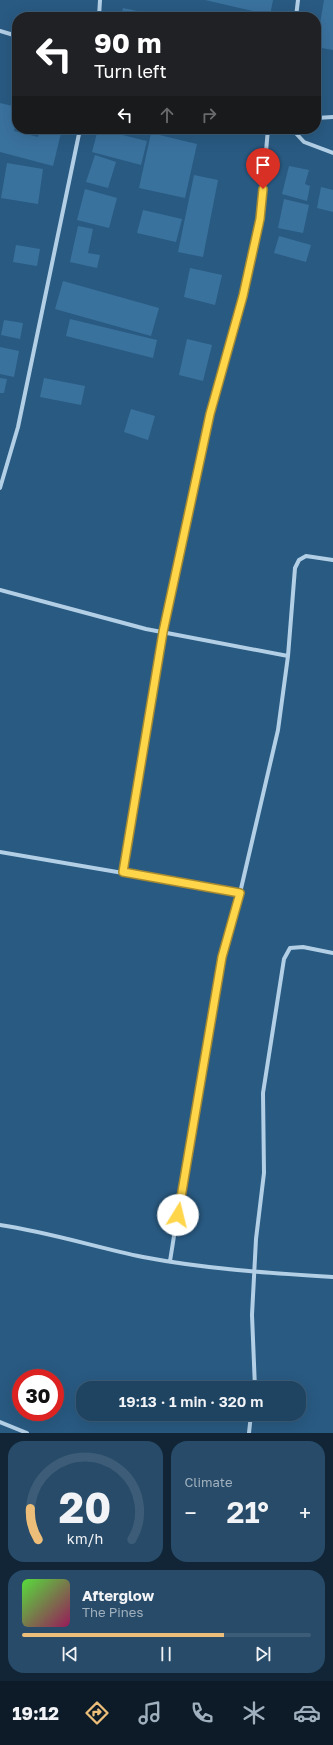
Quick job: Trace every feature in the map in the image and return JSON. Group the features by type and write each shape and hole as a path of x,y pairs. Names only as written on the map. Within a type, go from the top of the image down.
{"street":[{"path":"99,12 100,0"},
{"path":"297,12 298,0"},
{"path":"0,31 12,35"},
{"path":"321,118 333,117"},
{"path":"0,488 18,427 79,134"},
{"path":"123,872 163,632 210,414 243,296 260,219 268,134"},
{"path":"297,134 304,142 333,153"},
{"path":"170,1260 192,1124 222,957 240,893 278,730 288,656 295,568 299,560 306,556 333,560"},
{"path":"0,590 163,632 288,656"},
{"path":"0,852 240,893"},
{"path":"255,1381 252,1315 256,1239 264,1173 264,1093 284,960 290,948 303,947 333,952"},
{"path":"0,1226 27,1229 143,1257 254,1272 333,1277"},
{"path":"249,1433 250,1421"},
{"path":"0,1422 27,1433"}],"building":[{"path":"205,0 273,0 271,12 257,12"},
{"path":"324,0 333,0 333,50 321,48 321,18"},
{"path":"123,8 142,12 122,12"},
{"path":"0,103 12,106 12,134 26,134 38,137 39,134 61,134 53,166 0,152"},
{"path":"97,134 118,134 147,141 141,165 92,152"},
{"path":"151,134 197,144 185,198 139,188"},
{"path":"95,155 116,162 108,188 86,182"},
{"path":"7,163 43,169 38,204 1,198"},
{"path":"289,166 309,170 305,184 310,186 307,201 282,194"},
{"path":"194,175 218,180 203,257 178,252"},
{"path":"321,187 333,190 333,212 317,208"},
{"path":"85,189 117,198 109,228 77,220"},
{"path":"284,199 309,205 303,233 278,228"},
{"path":"143,210 182,219 176,242 137,233"},
{"path":"78,226 93,229 88,253 100,255 97,268 70,262"},
{"path":"279,236 311,245 306,262 274,253"},
{"path":"16,245 40,249 37,266 13,262"},
{"path":"190,268 222,275 215,305 184,297"},
{"path":"63,281 159,308 151,336 55,309"},
{"path":"70,319 157,340 153,358 66,336"},
{"path":"4,320 23,323 20,339 1,335"},
{"path":"187,339 212,345 203,381 179,375"},
{"path":"0,347 19,351 14,377 0,374"},
{"path":"0,378 7,379 4,393 0,393"},
{"path":"44,378 85,386 81,405 40,397"},
{"path":"131,409 155,416 148,440 124,432"}],"route":[{"path":"178,1215 192,1124 222,957 240,893 123,872 163,632 210,414 243,296 260,219 263,189"}]}
